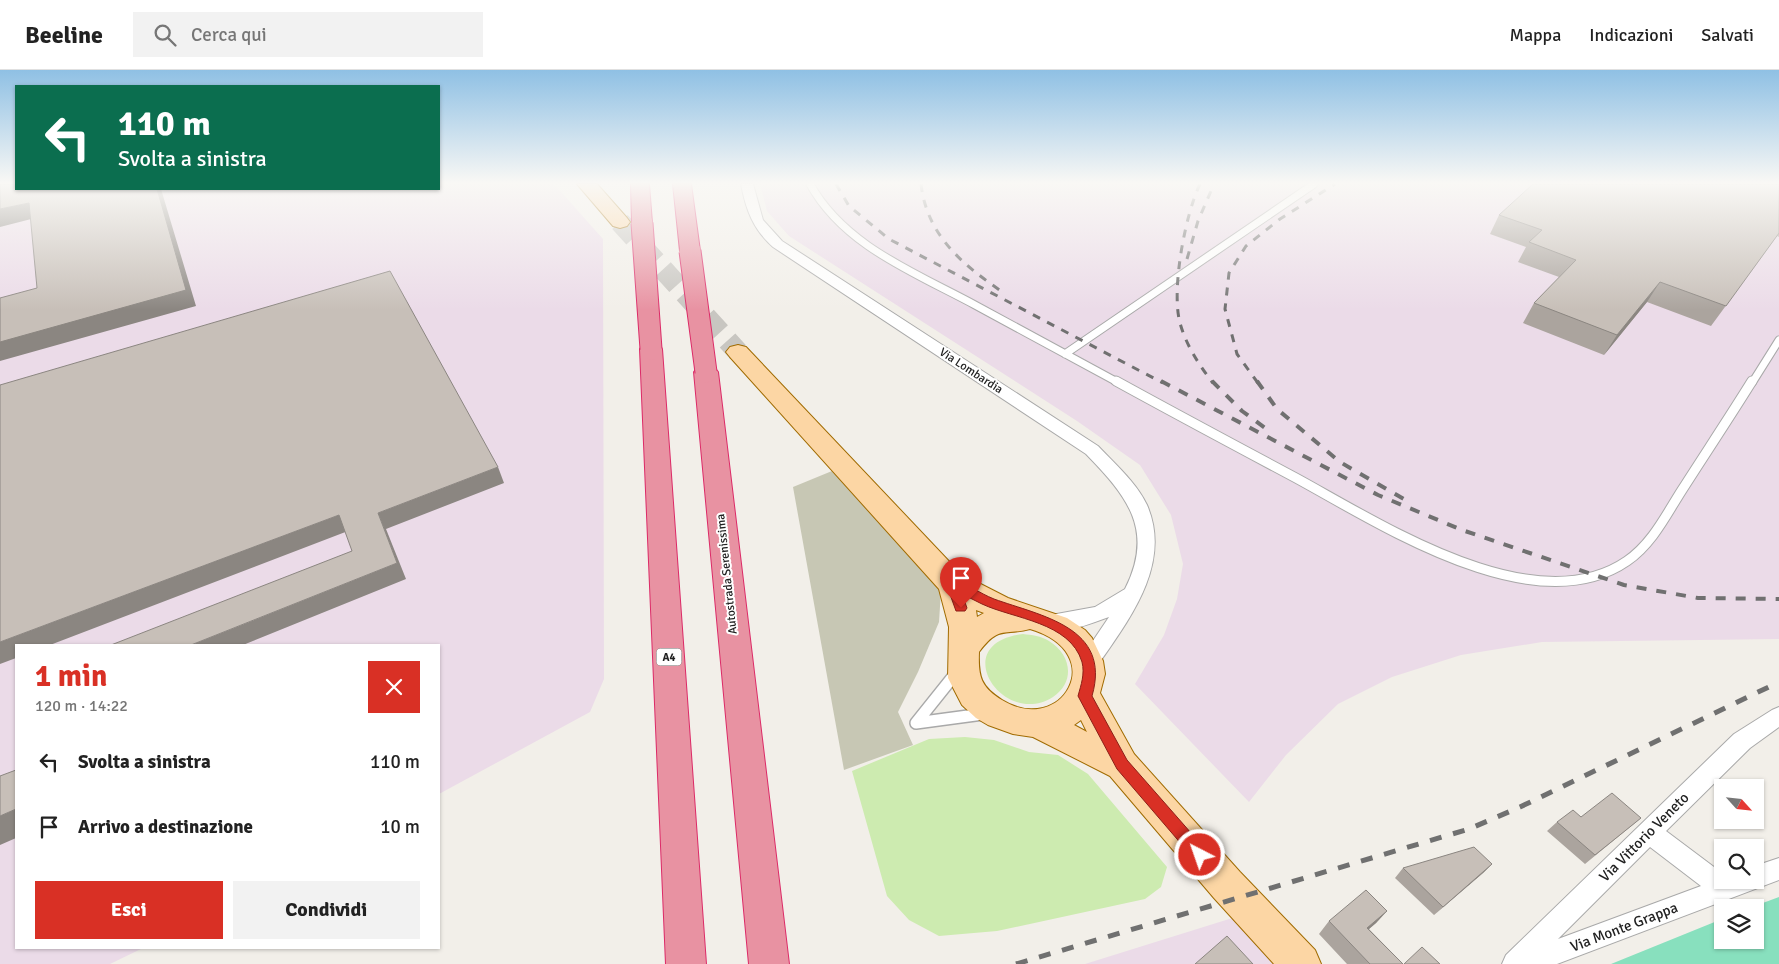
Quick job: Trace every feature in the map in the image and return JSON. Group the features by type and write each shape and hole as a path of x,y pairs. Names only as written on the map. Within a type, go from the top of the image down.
{"highway":[{"name":"A4","path":"642,226 686,964"},
{"name":"Autostrada Serenissima","path":"687,226 706,372 769,964"}],"main road":[{"path":"738,352 952,583 987,601 1041,620 1068,633 1081,647 1088,663 1090,680 1085,696 1073,709 1056,719 1036,723 1014,721 994,713 976,700 965,683 961,608 952,583"},
{"path":"963,656 976,633 991,623 1010,618 1041,620"},
{"path":"1085,696 1122,765 1232,892 1301,964"},
{"path":"1036,723 1122,765"}],"street":[{"name":"Via Lombardia","path":"760,226 782,247 1092,450 1121,478 1134,496 1144,518 1149,540 1146,563 1137,584 1118,618 1088,663"},
{"name":"Via Lombardia","path":"1041,620 1109,609 1125,599 1137,584"},
{"name":"Via Vittorio Veneto","path":"1515,964 1742,741 1779,716"},
{"path":"1649,832 1714,881"},
{"path":"1764,875 1779,869"},
{"name":"Via Monte Grappa","path":"1524,964 1724,889"}],"lane":[{"path":"842,226 852,236 880,254 1424,547 1475,567 1544,581 1563,581 1596,576 1624,564 1643,546 1657,529 1779,340"},
{"path":"1065,354 1253,226"},
{"path":"963,656 948,685 916,723 994,713"}],"shaded area":[{"path":"0,226 591,226 603,239 604,679 590,712 440,793 440,644 15,644 15,949 141,949 110,964 0,964"},
{"path":"780,226 1779,226 1779,639 1542,642 1461,655 1392,677 1338,704 1286,755 1249,802 1135,684 1164,635 1177,599 1183,564 1171,515 1140,465 1077,421 789,236"},
{"path":"832,471 941,591 939,622 918,672 898,712 913,745 844,770 793,487"},
{"path":"1242,915 1287,964 1085,964"}],"green space":[{"path":"1023,634 1033,635 1049,641 1062,653 1068,668 1068,676 1060,691 1053,697 1034,704 1016,702 1001,694 990,681 985,666 988,652 1000,641"},
{"path":"965,737 994,740 1029,752 1058,755 1088,774 1167,867 1161,887 1145,899 997,931 939,936 909,920 887,896 852,771 929,739"},
{"path":"1779,897 1779,964 1611,964 1714,922 1714,949 1764,949 1764,903"}],"building":[{"path":"31,226 168,226 186,290 0,342 0,298 37,288"},
{"path":"1530,226 1779,226 1779,233 1726,306 1660,282 1617,335 1534,303 1576,260 1529,242 1542,230"},
{"path":"390,271 498,467 378,513 397,563 194,644 114,644 352,551 339,515 0,642 0,385"},
{"path":"15,770 15,809 0,816 0,776"},
{"path":"1612,793 1641,818 1595,855 1557,822 1573,810 1581,817"},
{"path":"1474,847 1492,864 1443,907 1403,868"},
{"path":"1366,890 1387,911 1367,928 1403,964 1370,964 1329,921"},
{"path":"1227,936 1253,964 1195,964"},
{"path":"1422,947 1440,964 1404,964"}],"tunnel":[{"path":"623,226 738,352"}],"railway":[{"path":"873,226 889,239 1163,383"},
{"path":"935,226 949,248 961,260 1004,293"},
{"path":"1187,226 1178,273 1177,292 1180,323 1189,347 1213,383"},
{"path":"1187,259 1197,226"},
{"path":"1258,383 1237,354 1225,309 1229,273 1246,246 1272,226"},
{"path":"1161,381 1378,495 1462,530 1624,585 1698,598 1779,599"},
{"path":"1212,381 1242,411 1272,433"},
{"path":"1257,381 1277,409 1340,462 1409,502"},
{"path":"1016,964 1469,829 1520,807 1779,682"}],"route":[{"path":"961,608 952,583 1005,609 1051,623 1068,633 1081,647 1088,663 1090,680 1085,696 1094,716 1122,765 1200,855"}]}
